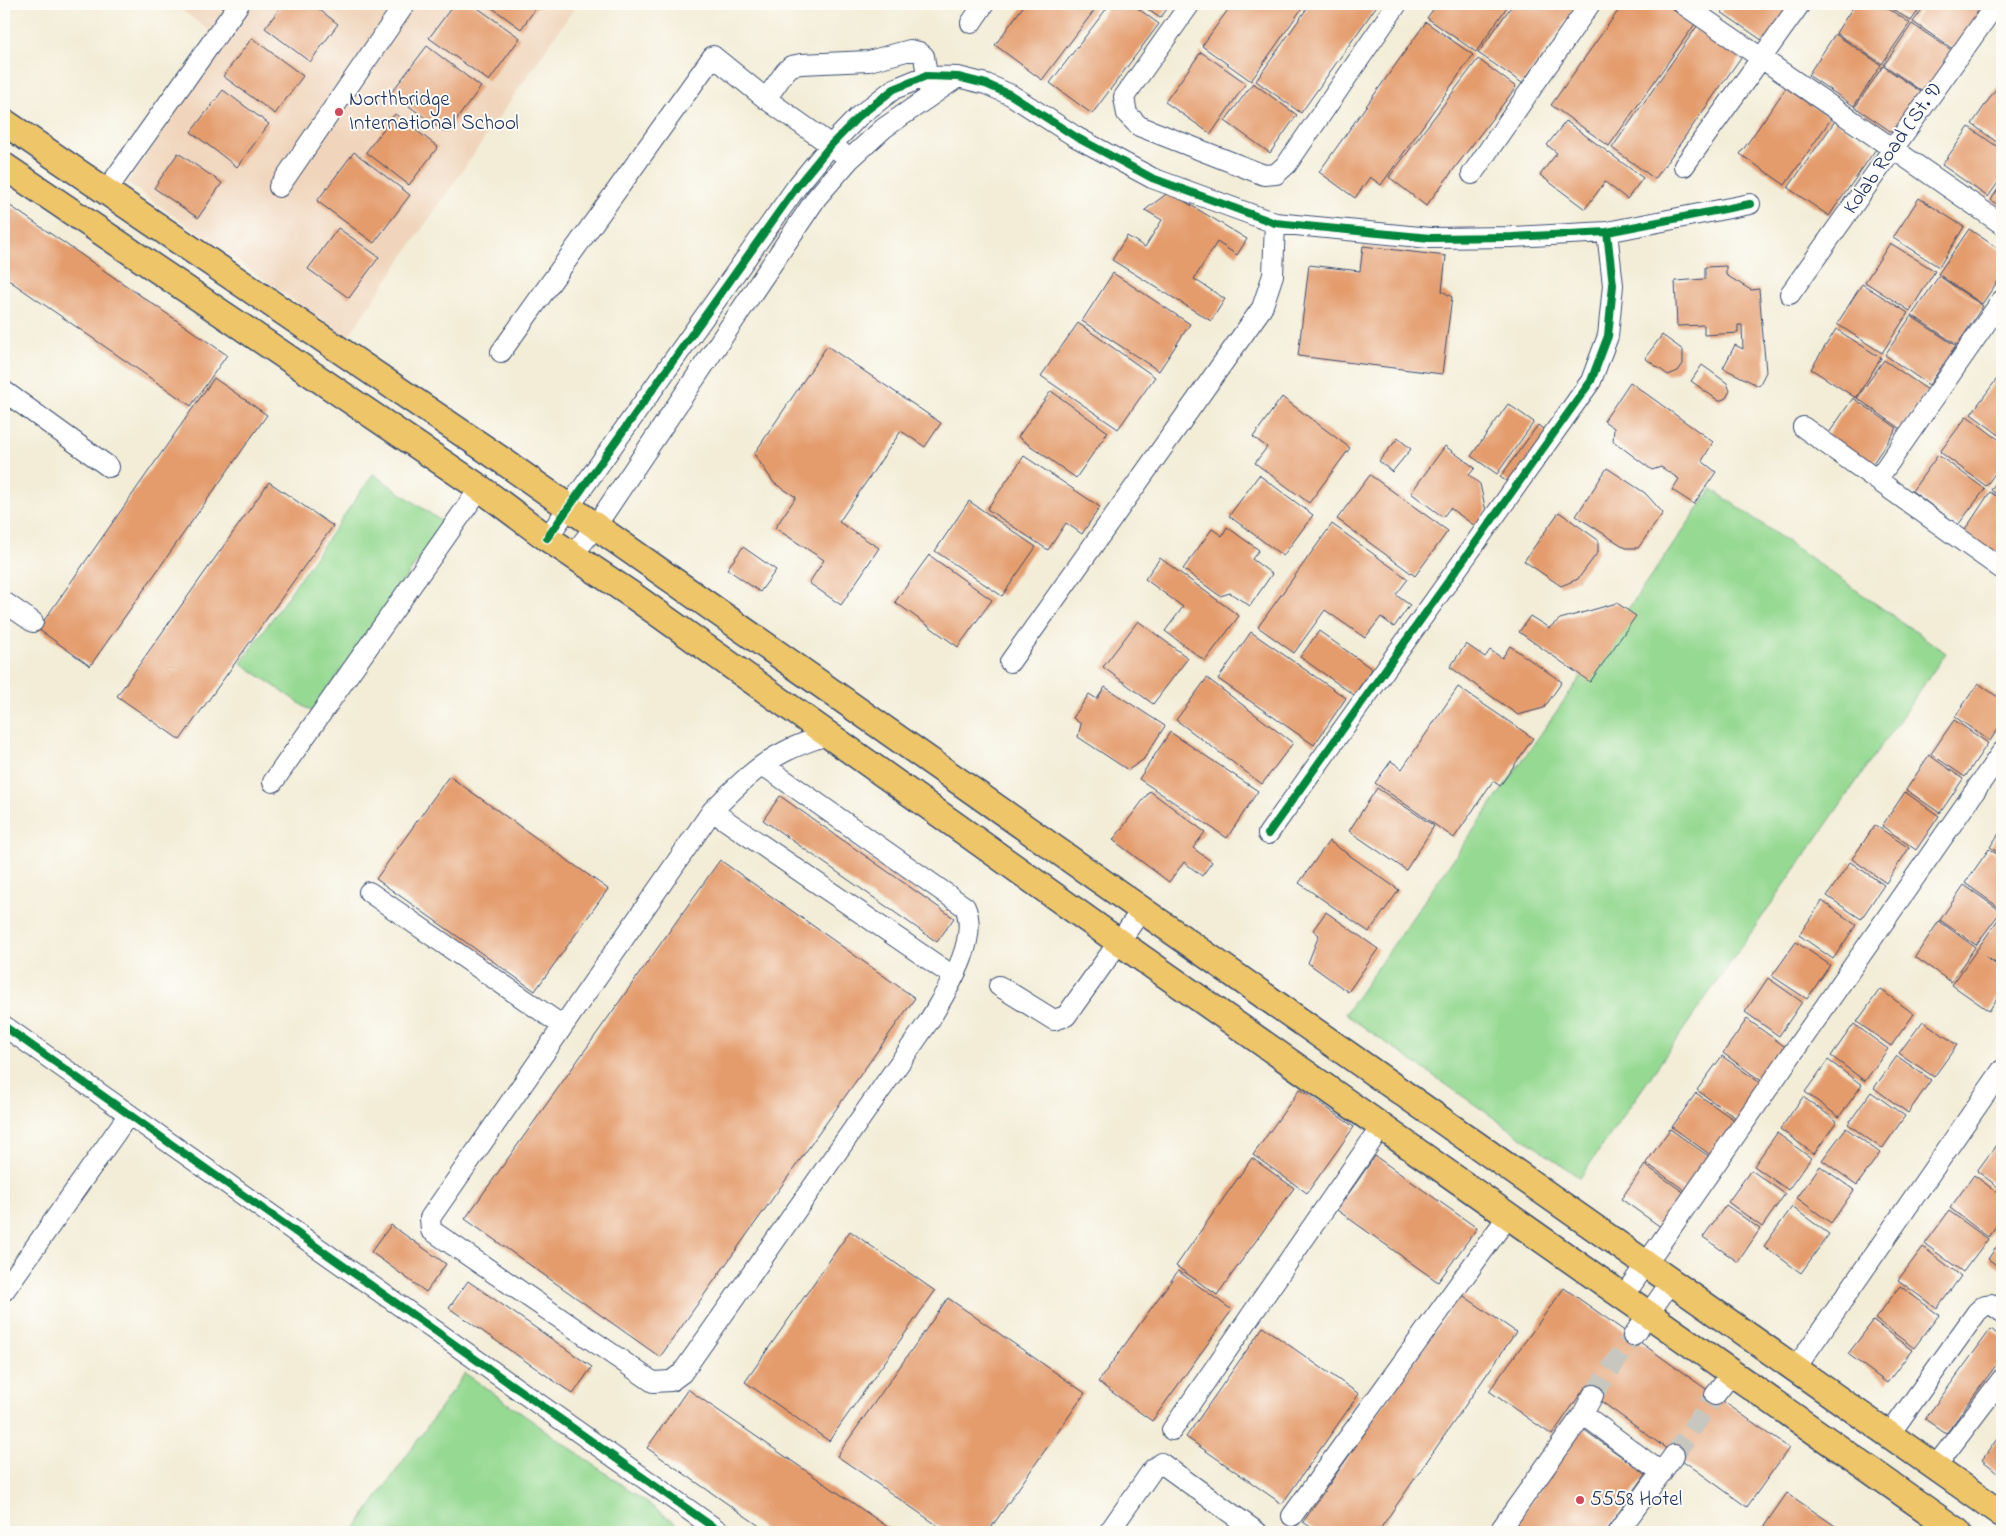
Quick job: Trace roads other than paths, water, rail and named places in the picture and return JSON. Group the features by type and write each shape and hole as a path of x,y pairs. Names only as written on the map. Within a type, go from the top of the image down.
{"main road":[{"path":"4,122 569,508 1889,1435 1935,1467 1998,1506"},
{"path":"4,166 480,488 546,538 635,597 829,734 1119,942 1732,1373 1949,1530"}],"street":[{"path":"106,191 239,4"},
{"path":"279,187 405,4"},
{"path":"971,23 984,4"},
{"path":"1190,4 1124,97 1126,114 1139,126 1264,175 1276,174 1286,164 1397,4"},
{"path":"1472,174 1590,4"},
{"path":"1683,4 2002,224"},
{"path":"1684,166 1800,4"},
{"name":"Kolab Road (St. 9)","path":"1790,294 1996,4"},
{"path":"766,99 791,66 869,61 910,50 919,52 924,56 930,96"},
{"path":"501,352 713,56 766,99 850,159"},
{"path":"546,538 798,185 830,146 859,116 894,89 926,76 958,77 986,84 1011,95 1076,137 1152,178 1276,223 1430,238 1607,232 1750,204"},
{"path":"572,556 596,527 817,196 850,159 884,128 958,77"},
{"path":"1010,662 1262,308 1273,275 1276,223"},
{"path":"1268,834 1591,381 1608,336 1613,285 1607,232"},
{"path":"1877,480 2002,300"},
{"path":"4,391 109,467"},
{"path":"1803,427 2002,569"},
{"path":"273,782 480,488"},
{"path":"4,602 33,622"},
{"path":"763,765 965,907 971,927 968,941 953,976 930,1021 682,1373 663,1383 653,1382 431,1230 429,1226 430,1218 712,812 733,789 763,765 786,751 829,734"},
{"path":"1623,1297 2002,752"},
{"path":"712,812 953,976"},
{"path":"369,892 563,1026"},
{"path":"999,986 1054,1020 1066,1016 1141,911"},
{"path":"4,1026 707,1529"},
{"path":"1795,1369 2002,1070"},
{"path":"4,1291 129,1114"},
{"path":"1172,1430 1381,1127"},
{"path":"1292,1516 1508,1216"},
{"path":"1633,1336 1671,1282"},
{"path":"1889,1435 1977,1312 1986,1305 1991,1304 2002,1312"},
{"path":"1715,1395 1732,1373"},
{"path":"1935,1467 2002,1378"},
{"path":"1499,1532 1583,1414 1593,1396"},
{"path":"1583,1414 1662,1472"},
{"path":"1618,1532 1674,1455"},
{"path":"1110,1532 1153,1469 1161,1464 1257,1532"}],"tunnel":[{"path":"1593,1395 1633,1336"},
{"path":"1674,1455 1715,1395"}],"place":[{"name":"Northbridge International School","path":"339,112"},
{"name":"5558 Hotel","path":"1580,1500"}]}
